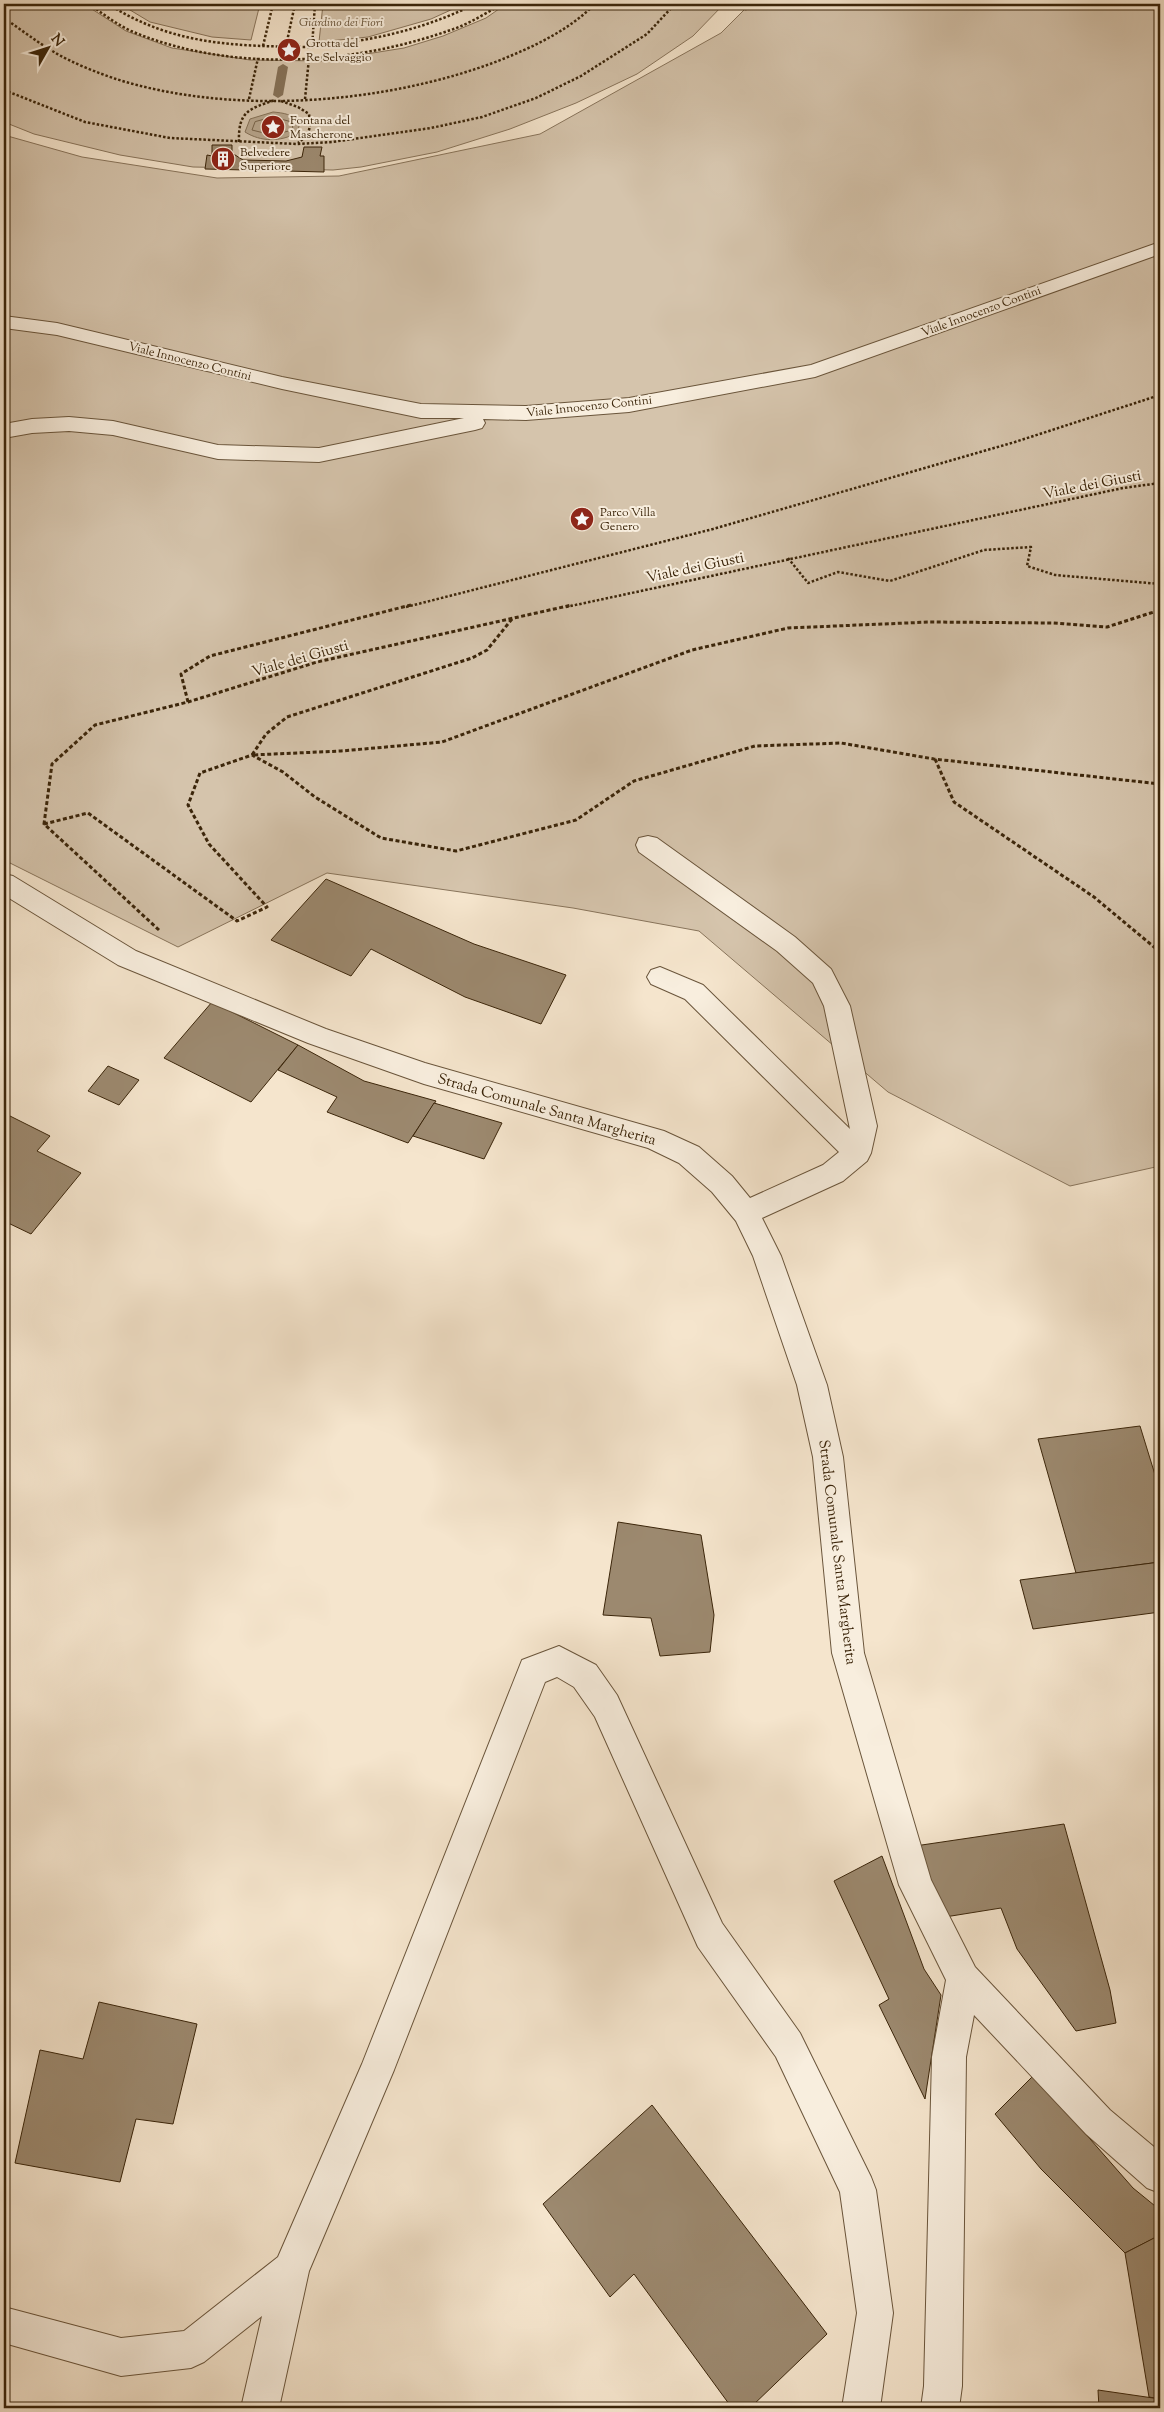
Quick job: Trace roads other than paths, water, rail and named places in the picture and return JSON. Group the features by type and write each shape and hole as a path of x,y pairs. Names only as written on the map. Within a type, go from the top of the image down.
{"street":[{"name":"Viale Innocenzo Contini","path":"4,322 58,329 282,383 421,411 526,413 629,404 814,371 1160,248"},
{"path":"4,432 32,426 69,424 113,428 218,452 319,455 526,413"},
{"path":"648,845 786,944 822,976 837,1006 864,1126 857,1153 833,1173 746,1213"},
{"name":"Strada Comunale Santa Margherita","path":"4,883 127,958 183,982 317,1036 424,1073 654,1139 689,1155 722,1184 746,1213 767,1256 812,1385 828,1457 848,1652 870,1734 916,1884 962,1979 1098,2122 1160,2175"},
{"path":"660,977 694,992 857,1153"},
{"path":"260,2408 291,2270 376,2070 533,1670 559,1661 585,1676 606,1706 710,1935 788,2045 858,2190 875,2313 860,2408"},
{"path":"940,2408 943,2386 949,2057 962,1979"},
{"path":"4,2325 121,2358 191,2349 291,2270"}],"water":[{"name":"Fontana del Mascherone","path":"273,112 288,115 297,120 300,123 297,133 271,140 257,138 245,132 250,119"}],"waterway":[{"path":"278,95 283,67"}],"place":[{"name":"Grotta del Re Selvaggio","path":"289,50"},
{"name":"Fontana del Mascherone","path":"273,127"},
{"name":"Belvedere Superiore","path":"223,159"},
{"name":"Parco Villa Genero","path":"582,519"}],"park label":[{"name":"Giardino dei Fiori","path":"341,22"}]}
